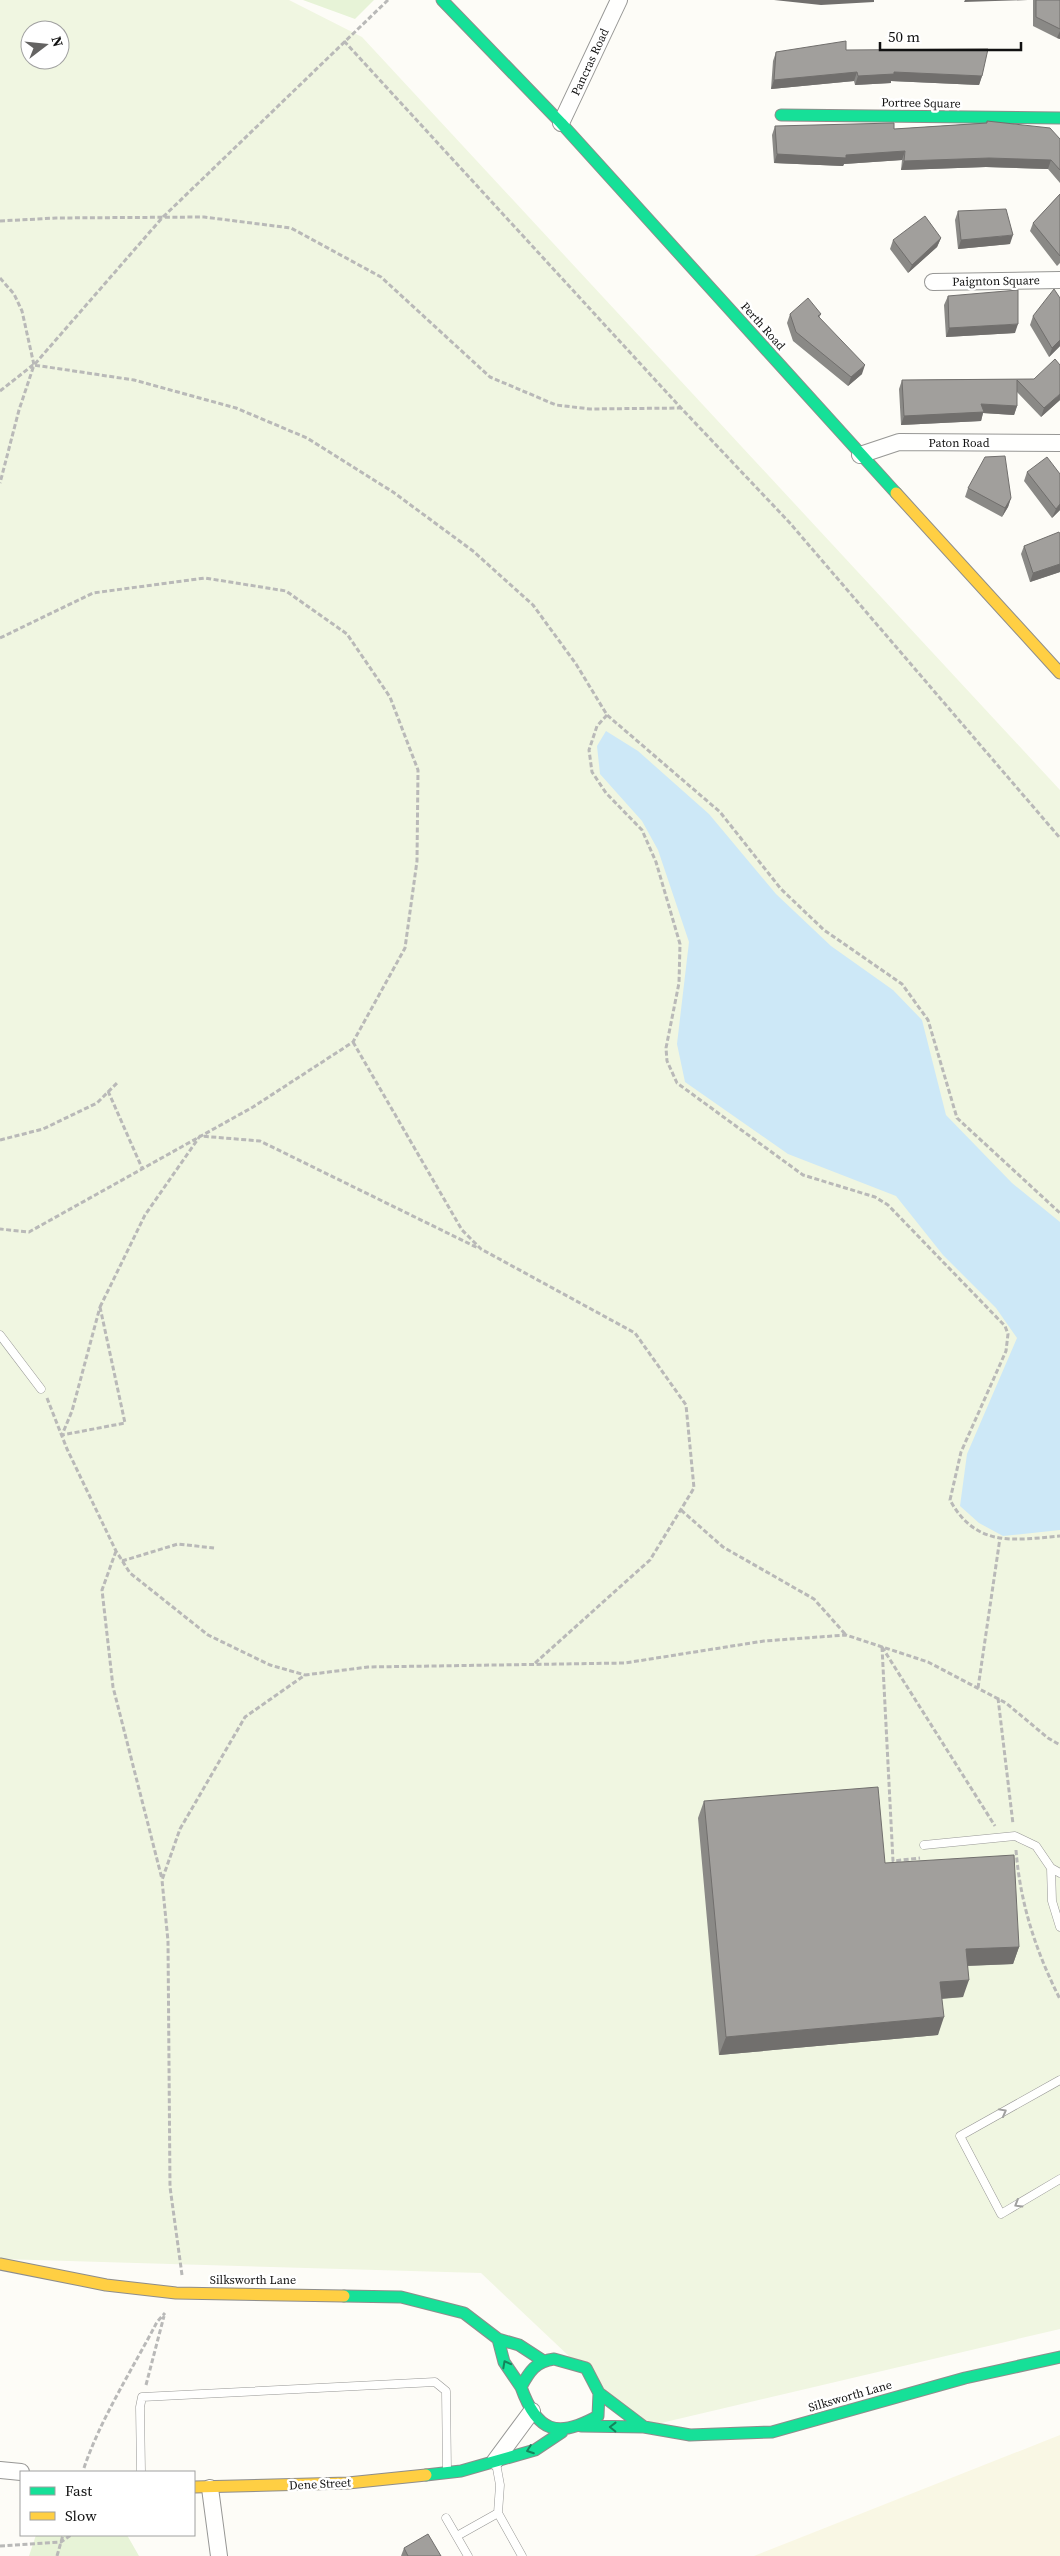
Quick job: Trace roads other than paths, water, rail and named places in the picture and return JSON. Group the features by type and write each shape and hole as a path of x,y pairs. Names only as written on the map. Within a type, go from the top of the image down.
{"street":[{"name":"Perth Road","path":"442,0 561,123 860,455 1060,673"},
{"name":"Pancras Road","path":"561,123 619,0"},
{"name":"Portree Square","path":"781,115 1060,118"},
{"name":"Paignton Square","path":"933,282 1060,280"},
{"name":"Paton Road","path":"860,455 898,442 1060,443"},
{"name":"Silksworth Lane","path":"0,2264 106,2285 176,2293 401,2297 464,2313 498,2339 520,2345 542,2360 565,2361 586,2368 599,2394 644,2427"},
{"path":"498,2339 504,2362 521,2386 526,2404 543,2425 562,2432"},
{"name":"Silksworth Lane","path":"581,2426 644,2427 690,2435 772,2432 966,2378 1060,2357"},
{"path":"521,2386 529,2370 542,2360"},
{"name":"Silksworth Lane","path":"562,2432 581,2426 598,2416 599,2394"},
{"path":"495,2461 532,2411"},
{"name":"Dene Street","path":"195,2487 348,2483 447,2472 535,2450 562,2432"},
{"path":"0,2470 20,2472"},
{"path":"210,2488 219,2556"}],"lane":[{"path":"0,1335 41,1389"},
{"path":"924,1846 1015,1836 1036,1846 1051,1868 1060,1874"},
{"path":"1051,1868 1052,1901 1060,1927"},
{"path":"1060,2080 960,2136 1002,2214 1060,2178"},
{"path":"141,2471 140,2407 142,2397 435,2382 446,2391 447,2472"},
{"path":"495,2461 500,2486 498,2513 522,2556"},
{"path":"458,2536 498,2513"},
{"path":"446,2518 468,2556"}],"water":[{"path":"606,731 638,751 709,814 776,894 831,946 893,990 922,1020 946,1115 1012,1183 1060,1222 1060,1530 1003,1536 979,1523 960,1506 967,1454 1017,1338 996,1308 943,1255 896,1196 788,1154 685,1082 677,1044 689,942 658,850 642,821 600,774 597,746"}]}
